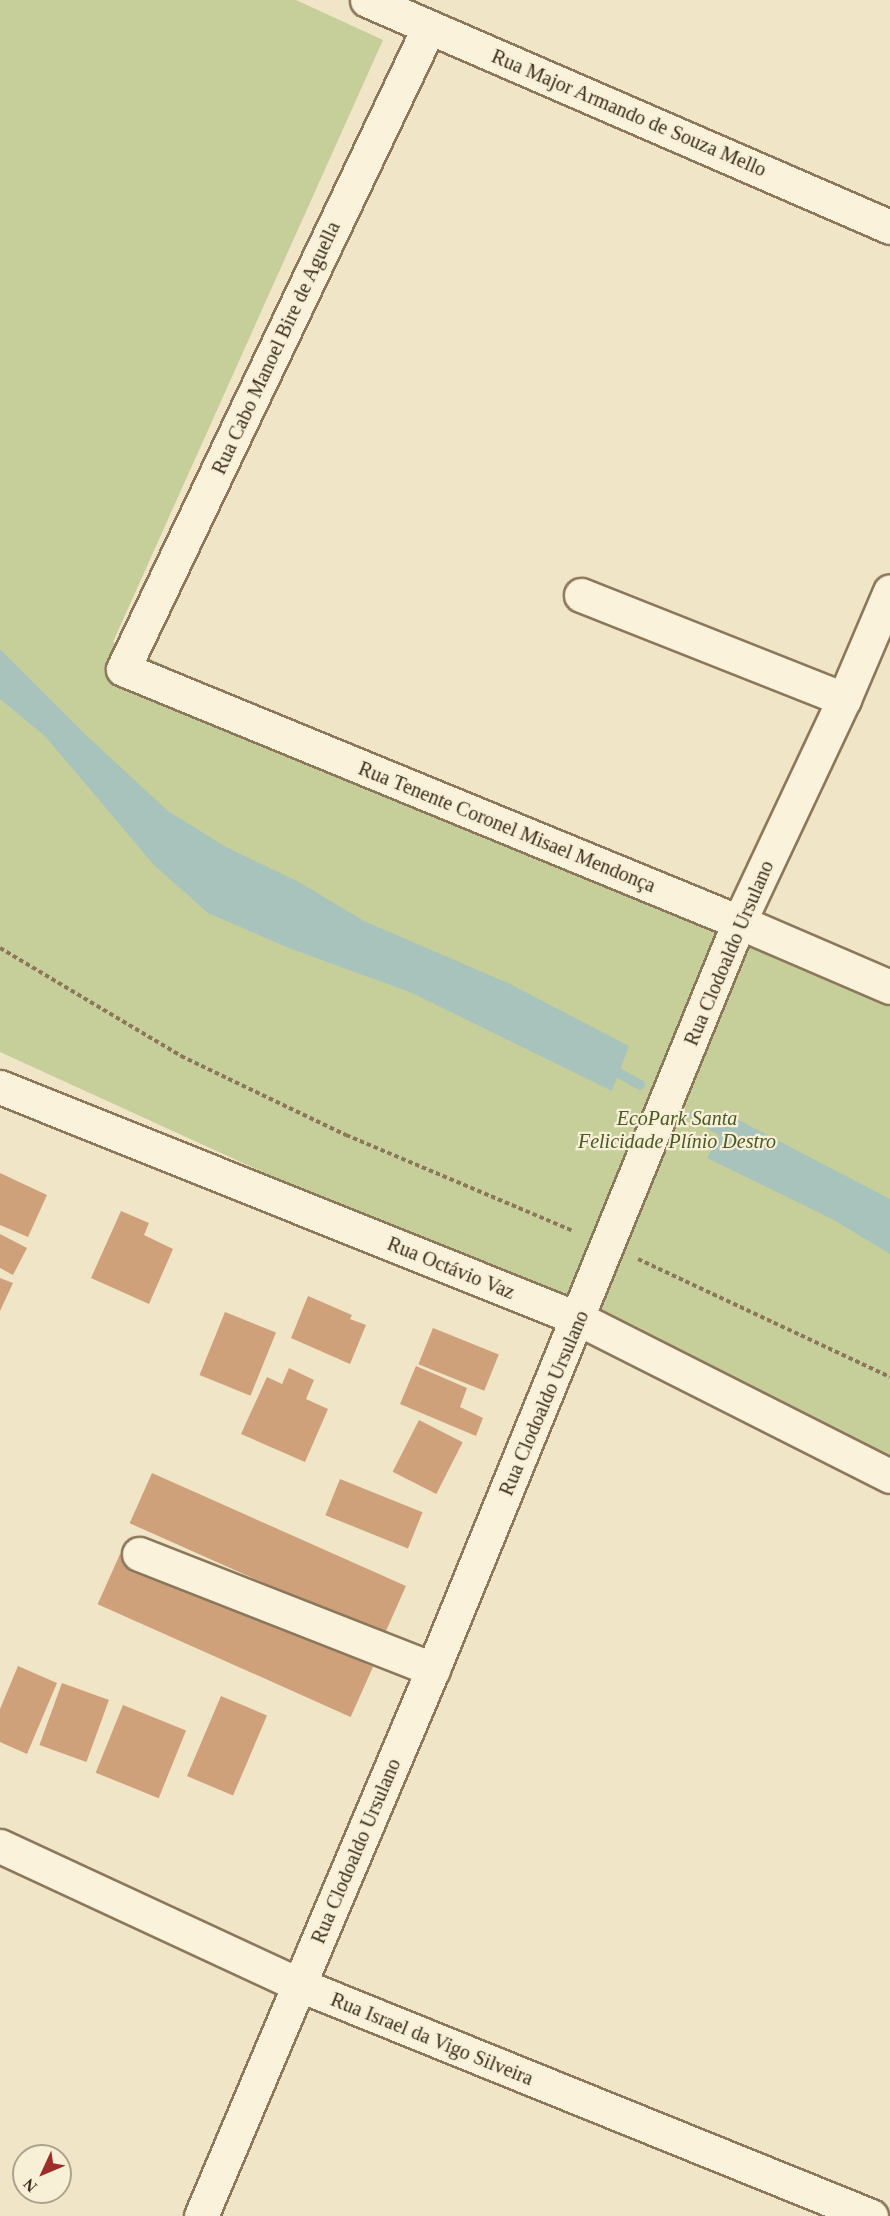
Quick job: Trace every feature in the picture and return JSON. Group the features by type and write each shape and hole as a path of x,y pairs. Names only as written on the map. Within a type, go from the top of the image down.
{"street":[{"name":"Rua Major Armando de Souza Mello","path":"367,0 890,227"},
{"name":"Rua Cabo Manoel Bire de Aguella","path":"123,669 429,27"},
{"name":"Rua Clodoaldo Ursulano","path":"201,2216 579,1319 739,922 844,699 890,591"},
{"path":"581,595 844,699"},
{"name":"Rua Tenente Coronel Misael Mendonça","path":"123,669 739,922 890,987"},
{"name":"Rua Octávio Vaz","path":"0,1087 579,1319 890,1476"},
{"path":"139,1554 433,1670"},
{"name":"Rua Israel da Vigo Silveira","path":"0,1846 300,1985 871,2216"}],"path":[{"path":"0,948 181,1056 346,1135 609,1245 890,1377"}],"green space":[{"name":"EcoPark Santa Felicidade Plínio Destro","path":"0,0 296,0 383,40 113,642 890,994 890,1459 0,1052"}],"water":[{"path":"0,649 87,736 168,811 226,847 299,882 364,921 510,984 629,1046 612,1091 412,993 289,948 208,913 154,865 45,736 0,699"},
{"path":"731,1116 890,1199 890,1254 834,1220 707,1158"}],"building":[{"path":"0,1173 47,1195 28,1237 0,1225"},
{"path":"121,1211 149,1223 144,1235 173,1249 149,1304 91,1278"},
{"path":"0,1234 27,1248 13,1275 0,1268"},
{"path":"0,1278 13,1283 0,1311"},
{"path":"308,1296 352,1315 350,1319 366,1325 350,1364 291,1338"},
{"path":"225,1312 276,1333 251,1396 200,1375"},
{"path":"433,1328 499,1355 484,1391 418,1364"},
{"path":"416,1366 467,1388 460,1407 483,1418 476,1436 400,1404"},
{"path":"289,1368 314,1380 306,1399 328,1409 305,1462 241,1434 267,1377 282,1384"},
{"path":"419,1420 463,1442 436,1494 393,1472"},
{"path":"152,1473 406,1586 384,1636 130,1523"},
{"path":"340,1479 423,1512 408,1549 325,1515"},
{"path":"120,1554 373,1667 351,1717 98,1604"},
{"path":"18,1666 57,1683 27,1754 0,1742 0,1709"},
{"path":"62,1683 109,1700 86,1762 39,1745"},
{"path":"221,1696 267,1716 233,1796 187,1776"},
{"path":"123,1705 186,1730 159,1798 96,1773"}],"waterway":[{"path":"606,1066 640,1085"},
{"path":"694,1115 734,1138"}]}
